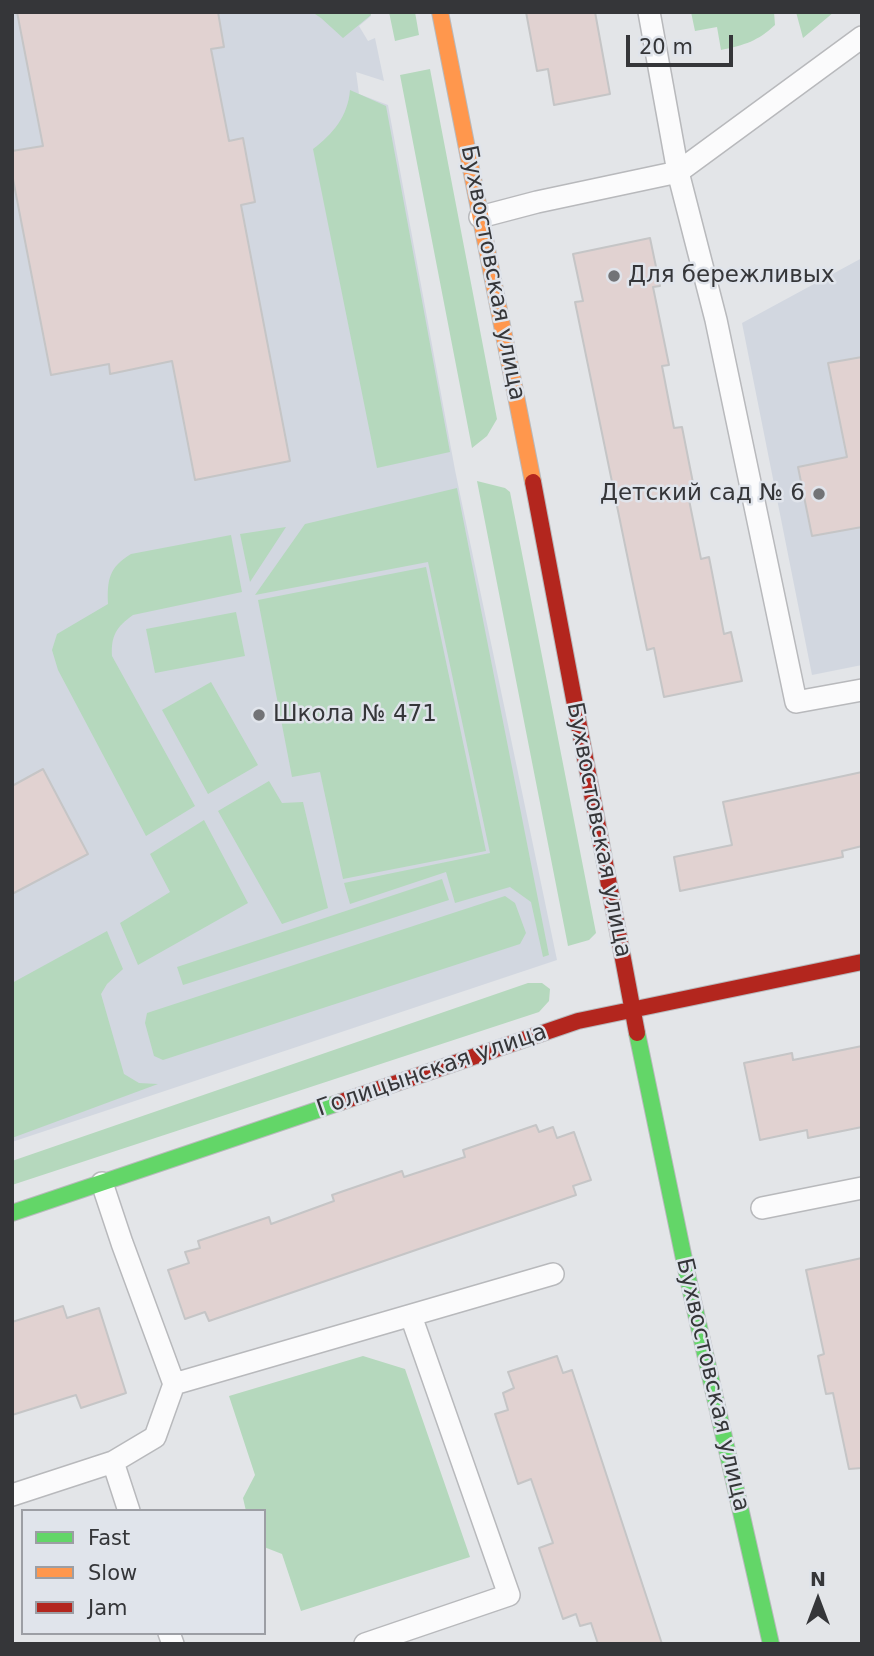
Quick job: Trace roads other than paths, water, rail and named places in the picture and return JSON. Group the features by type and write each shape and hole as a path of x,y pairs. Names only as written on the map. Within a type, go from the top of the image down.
{"street":[{"name":"Бухвостовская улица","path":"440,12 531,468 632,1011 689,1283 771,1644"},
{"name":"Голицынская улица","path":"12,1213 578,1021 862,962"}],"lane":[{"path":"649,12 678,172 716,320 796,702 862,690"},
{"path":"481,217 537,202 678,172 862,37"},
{"path":"12,1495 113,1462 155,1437 174,1384 102,1183"},
{"path":"762,1208 862,1188"},
{"path":"174,1384 553,1274"},
{"path":"365,1644 509,1595 411,1316"},
{"path":"113,1462 128,1509"}],"place":[{"name":"Для бережливых","path":"614,276"},
{"name":"Детский сад № 6","path":"819,494"},
{"name":"Школа № 471","path":"259,715"}]}
